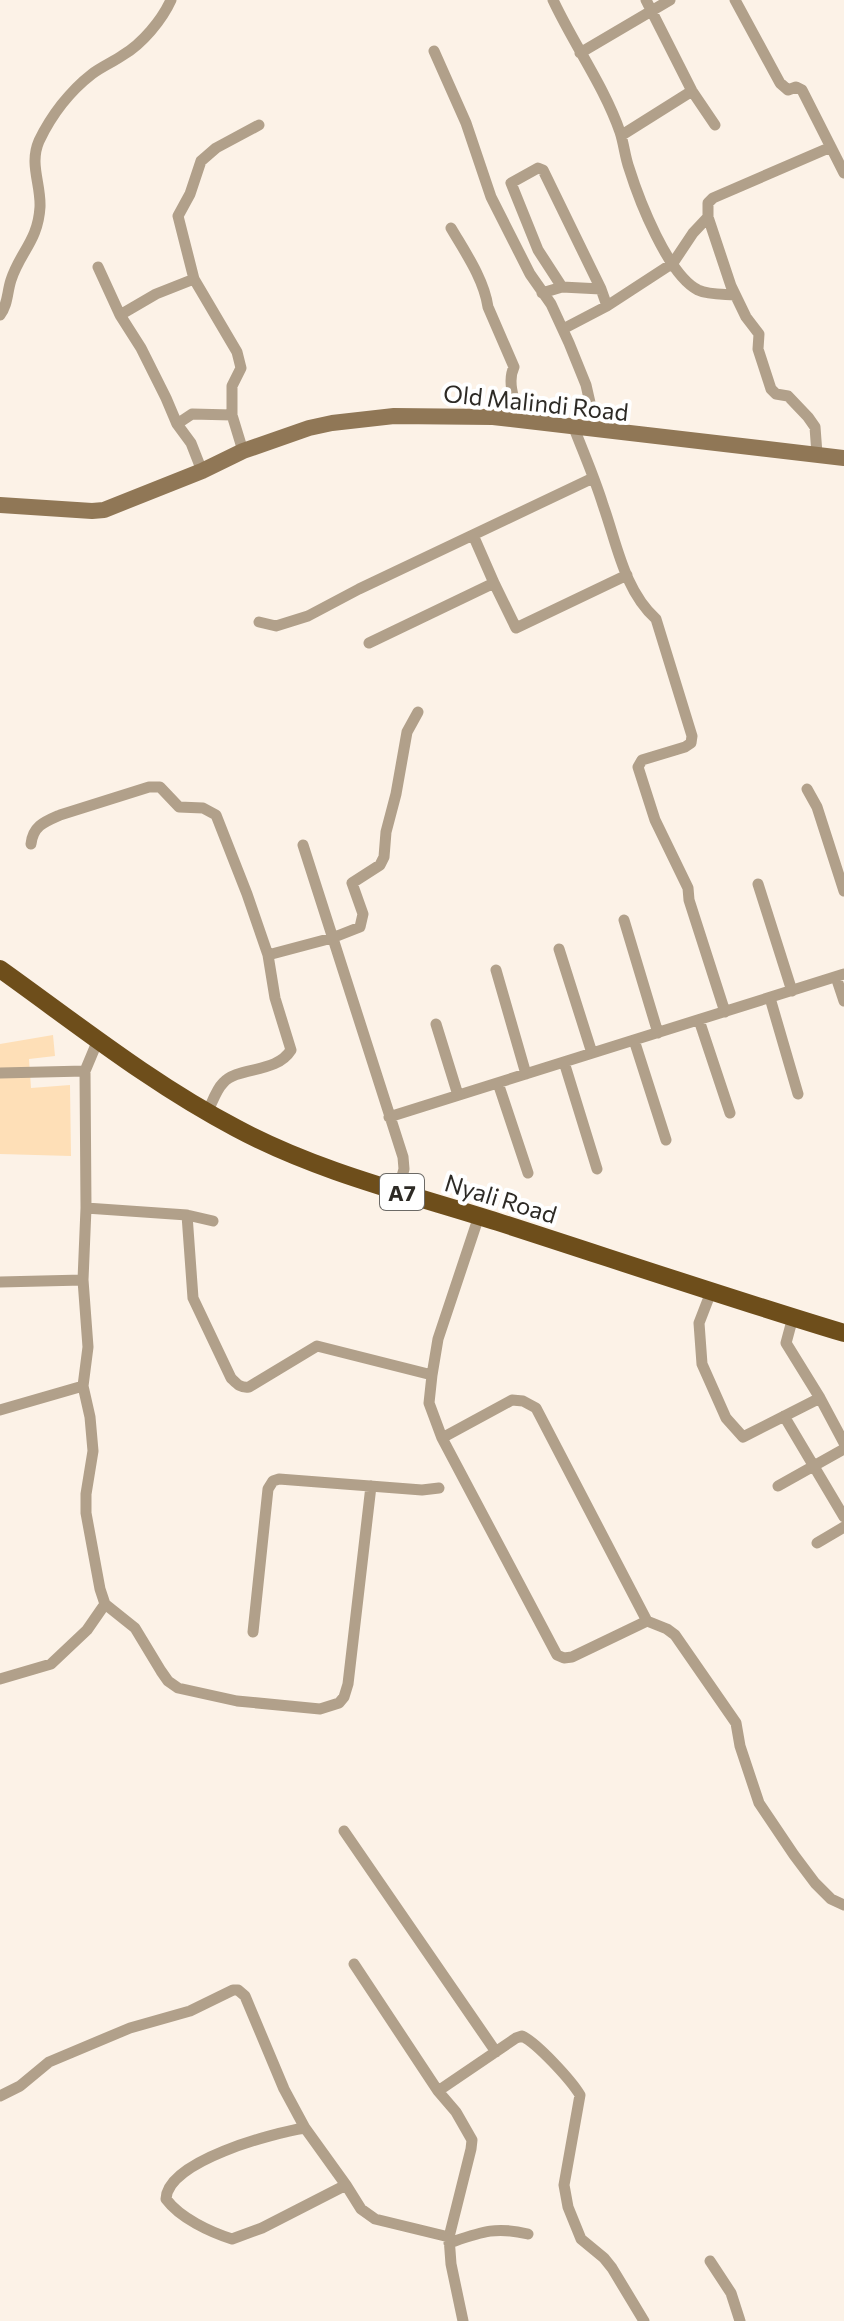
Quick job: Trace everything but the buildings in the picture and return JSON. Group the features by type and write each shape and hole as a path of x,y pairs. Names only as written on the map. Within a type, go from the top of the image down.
{"highway":[{"name":"Nyali Road","path":"0,969 172,1090 234,1127 283,1151 352,1177 844,1333"}],"main road":[{"name":"Old Malindi Road","path":"0,505 104,510 243,451 309,428 369,418 471,416 844,458"}],"street":[{"path":"0,315 10,280 32,241 37,225 40,205 34,159 38,143 65,100 94,72 127,53 142,39 171,0"},
{"path":"553,0 622,135 628,168 664,250 682,276 698,290 735,295"},
{"path":"646,0 692,91 715,125"},
{"path":"580,53 670,0"},
{"path":"735,0 780,83 788,90 796,87 802,90 844,173"},
{"path":"434,51 466,123 491,197 513,243 563,329 586,385 596,429"},
{"path":"622,135 692,91"},
{"path":"243,451 232,415 232,386 241,368 237,352 194,279 178,216 190,194 201,161 216,148 259,125"},
{"path":"817,454 815,427 808,417 788,396 776,394 771,389 758,349 759,334 735,295 716,246 708,217 708,203 713,198 831,147"},
{"path":"562,287 538,250 511,183 538,168 549,180 607,306"},
{"path":"563,329 607,306 673,263 708,217"},
{"path":"451,228 470,260 514,367 511,384 521,422"},
{"path":"98,267 177,424 191,443 202,471"},
{"path":"120,315 156,294 194,279"},
{"path":"542,293 562,287 601,289"},
{"path":"177,424 192,414 232,415"},
{"path":"574,428 603,505 613,543 643,607 656,619 692,736 691,743 685,747 642,760 638,767 655,820 688,888 689,900 725,1012"},
{"path":"259,622 276,626 308,616 593,478"},
{"path":"473,535 516,628 627,575"},
{"path":"369,643 494,583"},
{"path":"268,955 360,927 363,914 352,883 380,865 384,857 386,832 407,732 418,712"},
{"path":"31,844 32,834 46,821 149,787 160,787 179,807 209,809 216,815 268,955 275,998 291,1050 286,1058 277,1063 223,1082 208,1111"},
{"path":"807,789 817,807 844,891"},
{"path":"303,845 403,1157 404,1169 398,1191"},
{"path":"758,884 792,991"},
{"path":"624,920 658,1033"},
{"path":"559,949 592,1053"},
{"path":"496,970 526,1074"},
{"path":"389,1117 840,976 844,1001"},
{"path":"770,998 798,1094"},
{"path":"699,1020 730,1113"},
{"path":"436,1024 458,1095"},
{"path":"98,1040 85,1071 83,1105 86,1208 83,1280 88,1347 83,1386 93,1451 86,1513 105,1604 135,1628 168,1681 178,1688 237,1701 320,1709 331,1706 344,1697 348,1684 371,1486"},
{"path":"634,1040 666,1140"},
{"path":"564,1062 597,1169"},
{"path":"0,1073 85,1071"},
{"path":"498,1083 528,1173"},
{"path":"86,1208 187,1215 213,1221"},
{"path":"187,1215 193,1298 231,1378 238,1385 249,1387 317,1346 432,1375"},
{"path":"479,1216 438,1339 429,1403 442,1438 557,1655 572,1657 647,1621"},
{"path":"0,1282 83,1280"},
{"path":"711,1292 699,1323 702,1364 726,1418 743,1437 820,1398"},
{"path":"793,1317 786,1343 844,1443"},
{"path":"0,1410 83,1386"},
{"path":"442,1438 512,1400 523,1401 536,1408 647,1621 667,1629 684,1647 736,1723 740,1746 759,1803 815,1883 831,1899 844,1905"},
{"path":"784,1416 844,1517"},
{"path":"778,1486 844,1449"},
{"path":"253,1632 268,1489 273,1481 422,1490 439,1488"},
{"path":"817,1543 844,1527"},
{"path":"0,1679 51,1664 87,1630 105,1604"},
{"path":"344,1831 496,2052"},
{"path":"354,1964 472,2140 449,2240 463,2321"},
{"path":"0,2096 20,2086 49,2062 130,2028 190,2011 238,1990 245,1996 284,2089 305,2128 361,2209 375,2219 449,2240 505,2228 528,2234"},
{"path":"438,2091 516,2038 526,2037 574,2085 580,2095 564,2185 568,2207 581,2239 612,2268 644,2321"},
{"path":"305,2128 279,2132 228,2150 195,2166 175,2179 166,2192 166,2199 184,2215 232,2239 262,2228 346,2185"},
{"path":"710,2261 731,2293 740,2321"}],"shaded area":[{"path":"53,1035 55,1056 29,1059 31,1088 70,1085 71,1156 0,1154 0,1044"}]}
